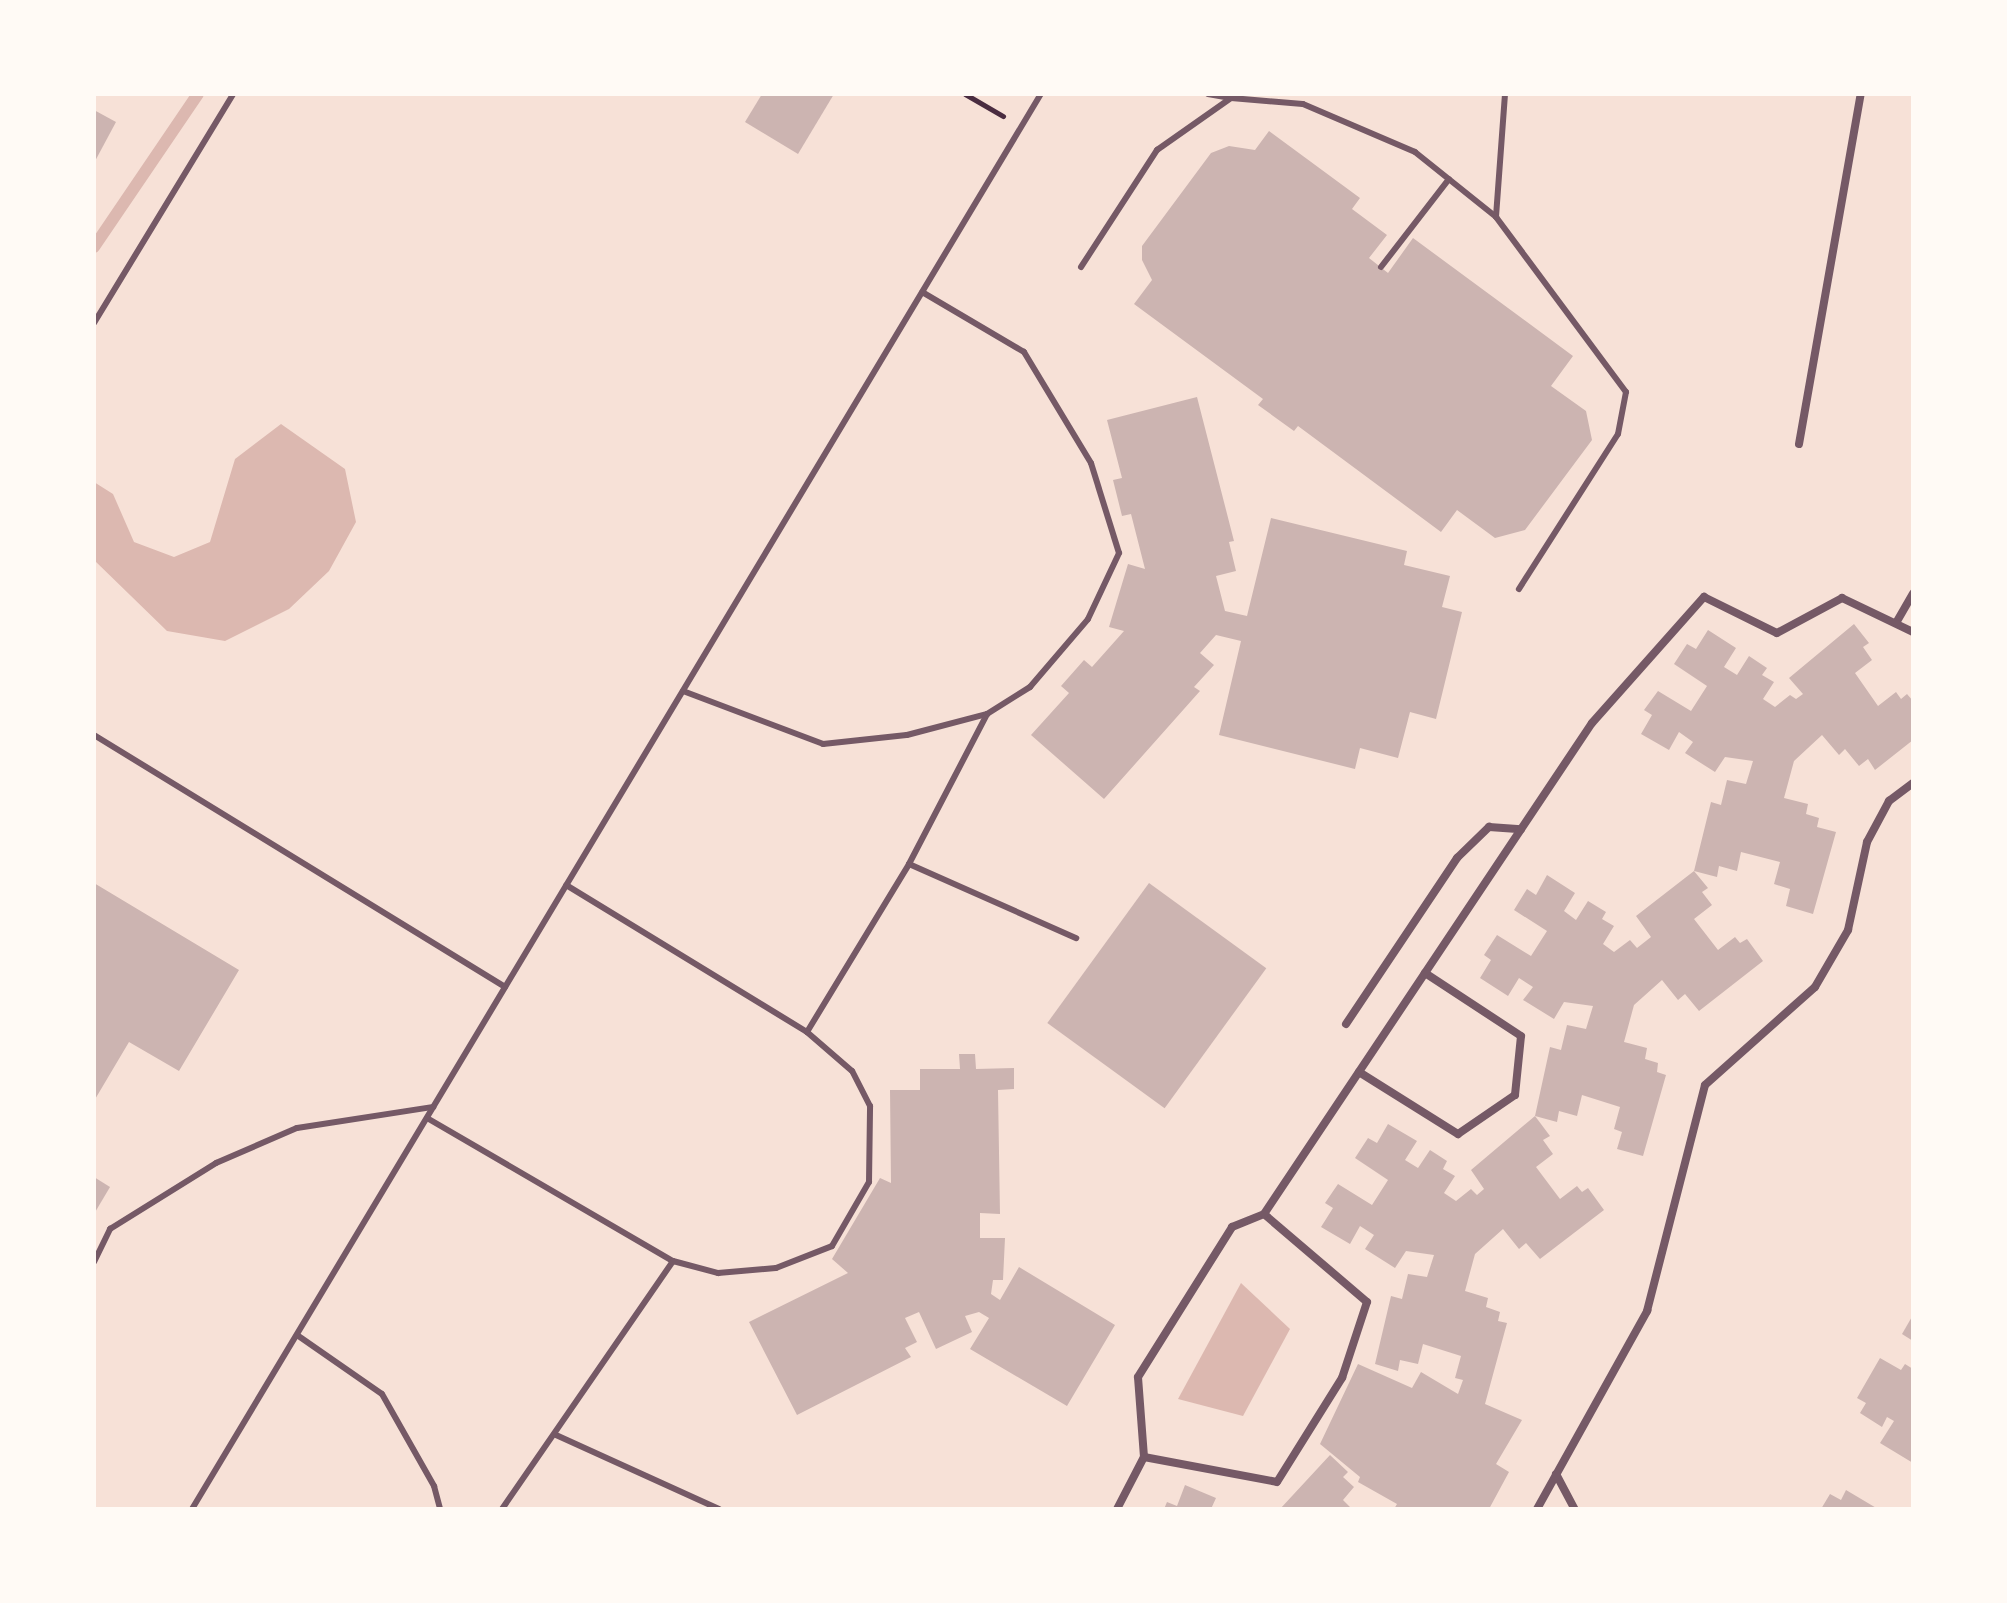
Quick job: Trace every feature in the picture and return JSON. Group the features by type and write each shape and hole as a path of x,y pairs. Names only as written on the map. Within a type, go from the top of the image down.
{"street":[{"path":"1799,444 1861,94"},
{"path":"1896,623 1913,593"},
{"path":"1117,1509 1144,1457 1138,1377 1232,1227 1264,1214 1592,723 1704,597 1777,633 1842,598 1913,632"},
{"path":"1537,1509 1647,1311 1705,1085 1815,987 1848,930 1867,842 1889,801 1913,783"},
{"path":"1346,1024 1457,858 1489,827 1521,829"},
{"path":"1359,1072 1458,1134 1515,1095 1521,1036 1425,973"},
{"path":"1144,1457 1277,1482 1342,1378 1367,1302 1264,1214"},
{"path":"1556,1474 1575,1509"}],"lane":[{"path":"94,323 233,94"},
{"path":"192,1509 1041,94"},
{"path":"1208,94 1303,104 1415,152 1496,217 1626,392 1618,434 1519,589"},
{"path":"1496,217 1505,94"},
{"path":"1081,267 1157,150 1231,98"},
{"path":"1381,267 1449,179"},
{"path":"683,691 823,744 907,735 987,714 1030,687 1088,619 1119,553 1091,463 1024,352 922,292"},
{"path":"807,1032 909,864 987,714"},
{"path":"94,735 505,987"},
{"path":"909,864 1076,938"},
{"path":"427,1118 673,1261 718,1273 776,1268 832,1246 869,1182 870,1106 852,1071 807,1032 566,885"},
{"path":"94,1262 110,1229 216,1163 297,1128 433,1107"},
{"path":"502,1509 556,1435 673,1261"},
{"path":"297,1335 382,1394 434,1486 440,1509"},
{"path":"556,1435 719,1509"}],"path":[{"path":"965,94 1021,127"}],"shaded area":[{"path":"281,424 345,469 356,522 329,571 289,609 225,641 167,631 94,560 94,482 113,494 134,542 174,557 210,542 235,459"},
{"path":"1241,1283 1290,1329 1243,1416 1178,1399"}],"building":[{"path":"762,94 834,94 798,154 745,122"},
{"path":"94,110 116,122 94,163"},
{"path":"1269,131 1360,198 1352,209 1387,235 1369,258 1388,273 1413,238 1573,356 1551,386 1586,411 1592,440 1525,530 1495,538 1457,510 1441,532 1298,426 1294,431 1258,405 1263,399 1134,304 1152,280 1142,260 1142,246 1211,153 1229,146 1255,150"},
{"path":"1197,397 1234,541 1229,542 1236,571 1216,576 1225,611 1247,616 1271,518 1407,551 1404,565 1450,576 1442,607 1462,612 1436,719 1410,712 1398,758 1360,748 1355,769 1219,735 1241,641 1216,635 1200,653 1214,665 1194,687 1200,691 1104,799 1031,735 1069,693 1061,686 1084,660 1092,667 1124,631 1109,627 1128,564 1145,569 1131,514 1122,516 1113,480 1122,478 1107,420"},
{"path":"1854,624 1869,643 1863,647 1872,660 1855,673 1878,706 1896,692 1901,699 1907,694 1913,701 1913,740 1875,770 1868,759 1859,766 1845,749 1839,755 1822,735 1794,761 1784,798 1808,804 1806,814 1819,818 1817,827 1836,832 1813,914 1786,906 1790,889 1774,884 1780,862 1741,852 1737,871 1719,866 1717,877 1694,871 1711,802 1721,805 1727,780 1746,784 1753,761 1725,757 1715,772 1685,753 1693,742 1679,732 1669,750 1641,734 1652,715 1644,710 1658,691 1691,711 1707,686 1674,664 1687,644 1696,649 1708,630 1736,648 1724,667 1737,675 1749,656 1767,668 1762,675 1774,682 1763,699 1775,707 1790,695 1796,699 1803,694 1789,678"},
{"path":"1694,871 1708,888 1702,892 1712,905 1694,919 1718,950 1735,937 1740,943 1747,939 1763,961 1699,1011 1685,994 1678,1000 1662,980 1634,1005 1624,1042 1647,1048 1645,1059 1658,1063 1657,1072 1666,1075 1643,1156 1617,1149 1622,1132 1614,1129 1620,1107 1582,1095 1577,1116 1559,1111 1557,1122 1535,1116 1550,1047 1561,1050 1567,1025 1586,1029 1593,1006 1564,1002 1554,1019 1523,1000 1533,987 1519,978 1508,996 1480,978 1491,960 1484,955 1497,935 1531,956 1547,931 1514,910 1527,889 1536,895 1547,875 1575,893 1564,911 1576,920 1588,901 1606,912 1602,919 1614,926 1603,944 1614,952 1630,940 1637,948 1651,937 1636,916"},
{"path":"94,883 239,970 179,1071 129,1042 94,1101"},
{"path":"1149,883 1266,968 1165,1108 1047,1023"},
{"path":"959,1054 975,1054 976,1069 1014,1068 1014,1089 998,1090 1000,1214 980,1213 980,1238 1005,1238 1003,1280 993,1280 991,1294 1000,1300 1019,1267 1115,1325 1067,1406 970,1349 989,1318 979,1312 965,1316 972,1332 936,1349 919,1312 905,1318 917,1342 905,1348 911,1357 797,1415 749,1322 848,1273 832,1259 880,1178 891,1183 890,1090 920,1090 920,1069 960,1069"},
{"path":"1535,1116 1550,1136 1543,1140 1553,1154 1536,1167 1560,1199 1577,1186 1582,1192 1588,1188 1604,1210 1540,1259 1526,1243 1519,1249 1503,1229 1475,1254 1465,1291 1488,1298 1486,1307 1500,1312 1498,1321 1507,1323 1485,1404 1522,1420 1496,1464 1509,1472 1489,1509 1394,1509 1397,1504 1358,1482 1360,1477 1320,1444 1358,1364 1412,1388 1421,1372 1458,1394 1463,1380 1455,1378 1461,1356 1423,1344 1418,1364 1400,1360 1398,1371 1375,1364 1391,1296 1402,1299 1408,1274 1427,1277 1434,1255 1406,1251 1395,1268 1365,1249 1374,1235 1360,1226 1350,1244 1321,1227 1333,1208 1325,1203 1338,1184 1372,1205 1388,1180 1355,1158 1368,1138 1377,1143 1388,1124 1417,1141 1405,1160 1418,1168 1430,1150 1447,1161 1443,1169 1455,1176 1444,1193 1456,1201 1471,1189 1477,1195 1484,1189 1471,1170"},
{"path":"94,1177 110,1187 94,1214"},
{"path":"1913,1315 1913,1341 1902,1334"},
{"path":"1880,1358 1901,1370 1905,1364 1913,1369 1913,1463 1880,1443 1894,1421 1887,1417 1882,1427 1860,1413 1866,1403 1857,1398"},
{"path":"1330,1455 1348,1472 1343,1477 1354,1487 1343,1500 1352,1509 1280,1509"},
{"path":"1185,1485 1216,1498 1211,1509 1164,1509 1167,1502 1177,1506"},
{"path":"1846,1490 1878,1509 1821,1509 1830,1494 1841,1500"}],"waterway":[{"path":"94,247 198,94"}]}
